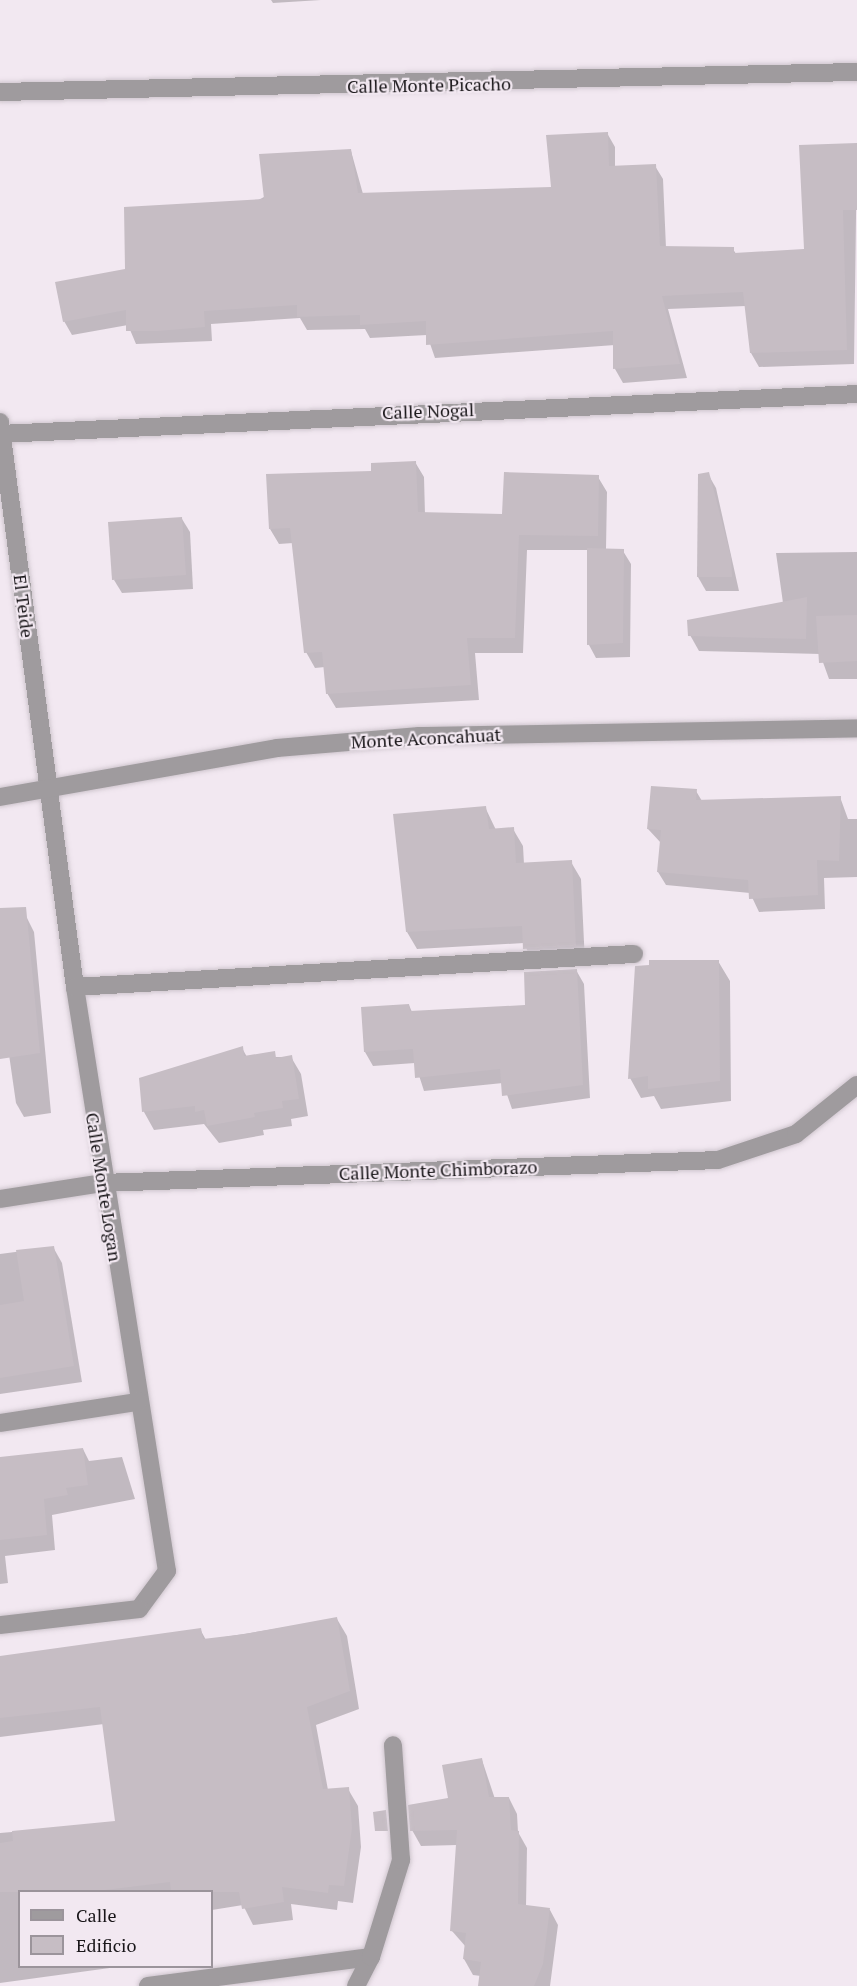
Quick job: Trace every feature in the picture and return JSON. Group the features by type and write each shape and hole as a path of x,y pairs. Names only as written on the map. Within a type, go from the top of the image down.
{"street":[{"name":"Calle Monte Picacho","path":"0,92 857,72"},
{"name":"Calle Nogal","path":"1,430 857,394"},
{"name":"El Teide","path":"1,430 47,790"},
{"name":"Monte Aconcahuat","path":"0,797 277,748 419,736 857,728"},
{"name":"Calle Monte Logan","path":"0,1625 139,1609 164,1582 167,1572 103,1183 47,790"},
{"path":"75,987 634,954"},
{"name":"Calle Monte Chimborazo","path":"0,1199 103,1183 718,1160 796,1134 857,1085"},
{"path":"0,1423 138,1402"},
{"path":"356,1986 371,1957 400,1860 393,1745"},
{"path":"148,1986 371,1957"}],"building":[{"path":"608,132 609,166 656,164 660,246 734,247 734,253 804,249 799,145 857,143 857,210 843,210 847,350 750,353 743,292 662,296 680,364 613,369 613,331 426,345 426,321 360,325 360,315 297,317 297,305 204,311 205,327 158,331 126,331 126,310 63,322 55,282 125,269 124,207 264,199 259,154 351,149 358,193 551,187 546,135"},
{"path":"416,461 418,512 502,514 504,472 599,475 598,536 519,535 515,638 467,638 471,685 326,694 322,652 304,653 290,528 269,529 266,474 371,471 371,463"},
{"path":"709,472 731,557 732,577 697,577 698,474"},
{"path":"182,517 186,575 112,580 108,522"},
{"path":"587,548 624,549 623,643 587,645"},
{"path":"807,597 806,639 688,636 687,620"},
{"path":"857,615 857,661 819,663 816,616"},
{"path":"651,786 697,789 696,800 841,796 839,861 817,860 818,895 749,899 748,880 657,872 661,830 647,829"},
{"path":"486,806 489,829 514,827 516,863 572,860 576,946 523,949 522,926 406,932 393,814"},
{"path":"26,907 40,1053 0,1059 0,908"},
{"path":"649,960 719,960 720,1081 648,1089 648,1076 628,1079 635,966 649,965"},
{"path":"577,969 583,1085 502,1096 500,1069 415,1078 413,1049 364,1052 361,1007 409,1004 410,1011 525,1005 524,972"},
{"path":"243,1046 244,1056 275,1051 276,1058 292,1055 299,1099 282,1101 283,1108 254,1113 255,1117 207,1126 204,1110 195,1112 195,1106 142,1112 139,1078"},
{"path":"54,1246 74,1366 0,1378 0,1305 24,1301 16,1250"},
{"path":"83,1448 88,1485 66,1488 68,1495 44,1499 47,1535 0,1540 0,1457"},
{"path":"337,1617 350,1691 307,1707 323,1789 349,1787 352,1828 344,1886 329,1885 328,1893 282,1887 284,1902 242,1909 239,1892 171,1890 170,1882 105,1890 0,1892 0,1843 13,1841 12,1831 115,1821 100,1707 0,1718 0,1656 201,1628 203,1639 245,1634"},
{"path":"482,1758 489,1797 509,1797 511,1830 519,1831 518,1904 550,1908 543,1964 534,1986 478,1986 481,1962 463,1959 466,1933 450,1931 457,1830 410,1831 408,1805 448,1798 442,1765"},
{"path":"386,1810 388,1831 375,1831 373,1812"}]}
